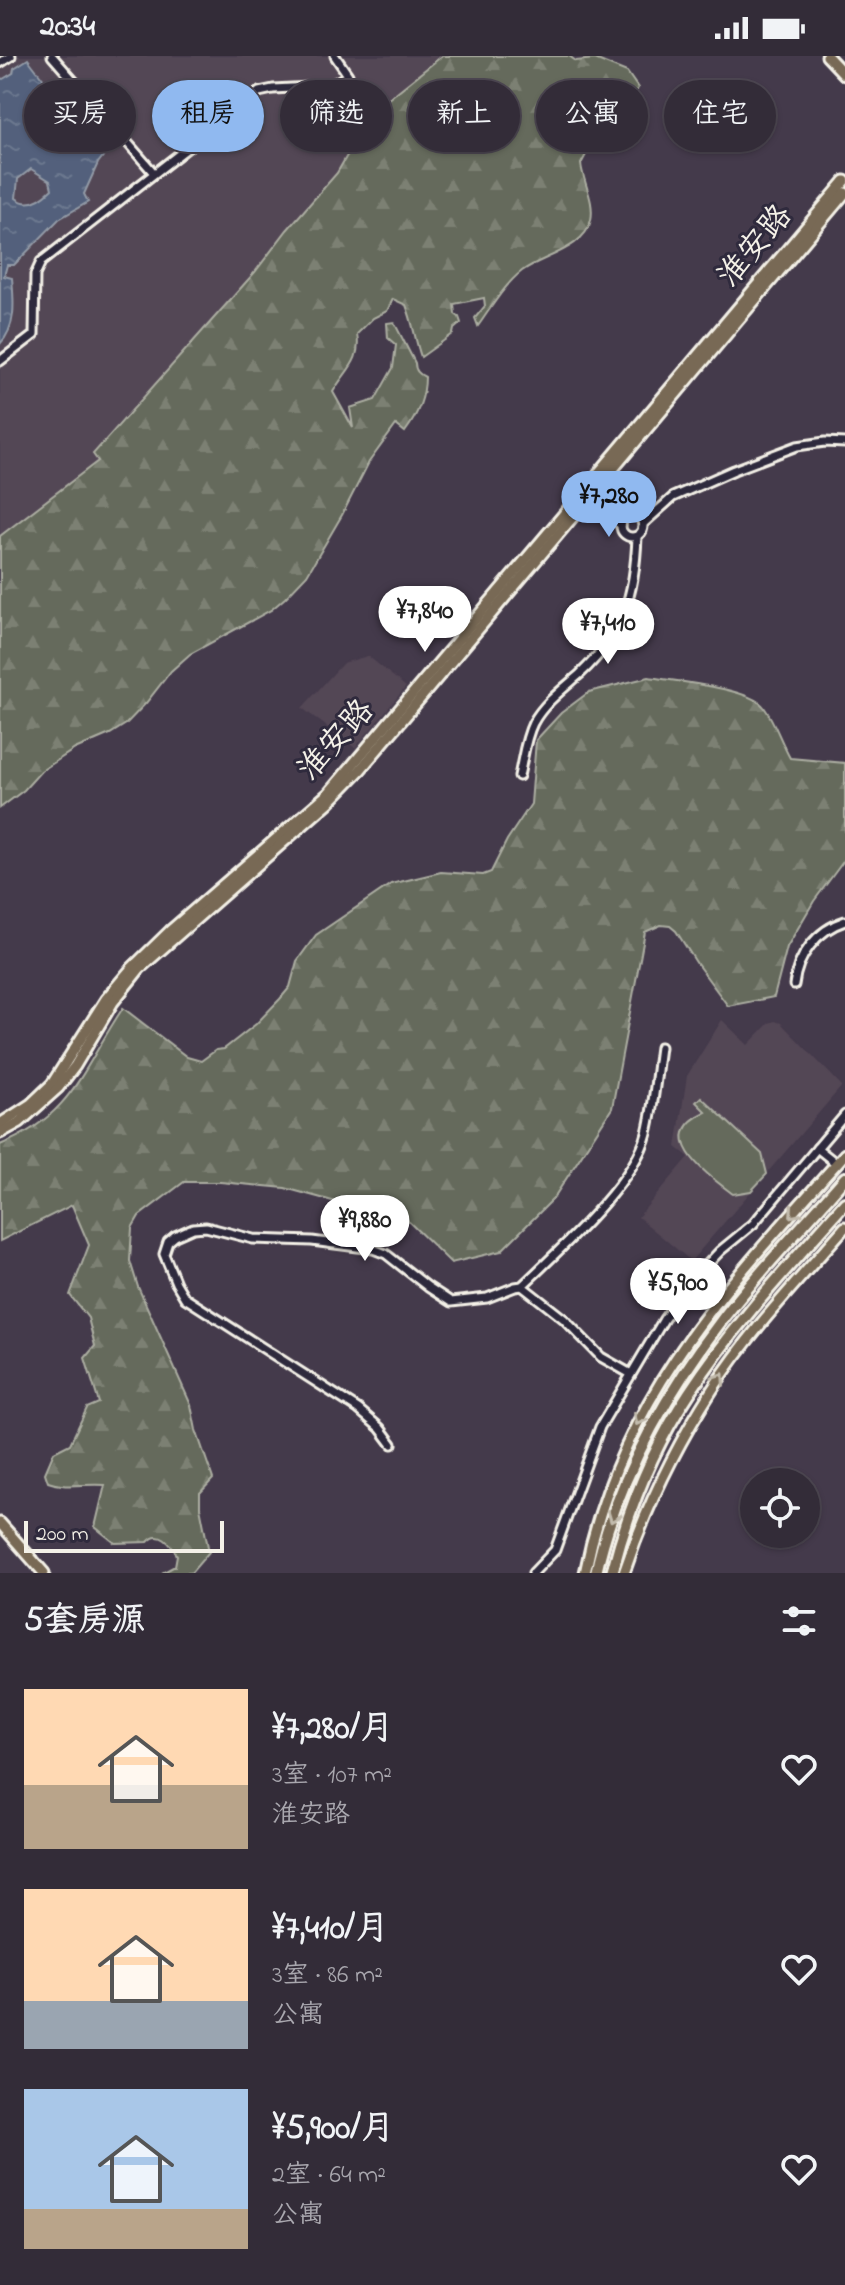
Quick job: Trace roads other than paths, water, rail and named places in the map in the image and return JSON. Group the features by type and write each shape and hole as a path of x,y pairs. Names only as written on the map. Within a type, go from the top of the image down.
{"highway":[{"path":"596,1573 610,1523 641,1448 697,1355 726,1314 845,1178"},
{"path":"612,1573 640,1485 687,1395 740,1322 845,1203"}],"main road":[{"path":"827,56 845,75"},
{"name":"淮安路","path":"0,1133 20,1122 58,1088 113,1002 140,968 329,802 360,770 845,181"},
{"name":"淮安路","path":"0,1124 31,1104 52,1084 106,999 132,968 170,931 328,794 845,193"},
{"path":"585,1573 596,1525 620,1458 644,1409 673,1361 721,1295 845,1154"},
{"path":"624,1573 670,1466 713,1390 755,1332 845,1227"},
{"path":"0,1523 42,1573"},
{"path":"0,1530 42,1573"}],"street":[{"path":"0,63 11,56"},
{"path":"52,56 154,173"},
{"path":"0,361 34,335 35,275 41,262 259,92 330,86 348,75 335,56"},
{"path":"643,524 679,494 761,459 805,444 845,443"},
{"path":"519,776 534,720 588,666 618,625 634,583 637,536 643,524 640,518 588,492"},
{"path":"588,492 621,525 626,535 637,536"},
{"path":"621,525 630,515"},
{"path":"794,985 798,967 809,947 824,931 845,921"},
{"path":"392,1444 380,1428 358,1409 185,1298 164,1254 168,1242 193,1228 206,1227 253,1239 312,1241 373,1249 386,1254 451,1302 487,1298 522,1286 599,1209 640,1150 647,1134 660,1047"},
{"path":"533,1573 555,1550 597,1434 664,1319 689,1284 720,1251 753,1224 845,1115"},
{"path":"817,1148 837,1164"},
{"path":"522,1286 564,1319 601,1357 631,1374"}],"water":[{"path":"28,59 44,80 24,80 24,152 105,154 84,194 88,202 59,219 14,265 7,265 4,276 12,278 13,313 9,329 0,344 0,78 13,73 14,68","holes":["31,169 50,181 52,189 30,202 16,198 18,179"]}]}
